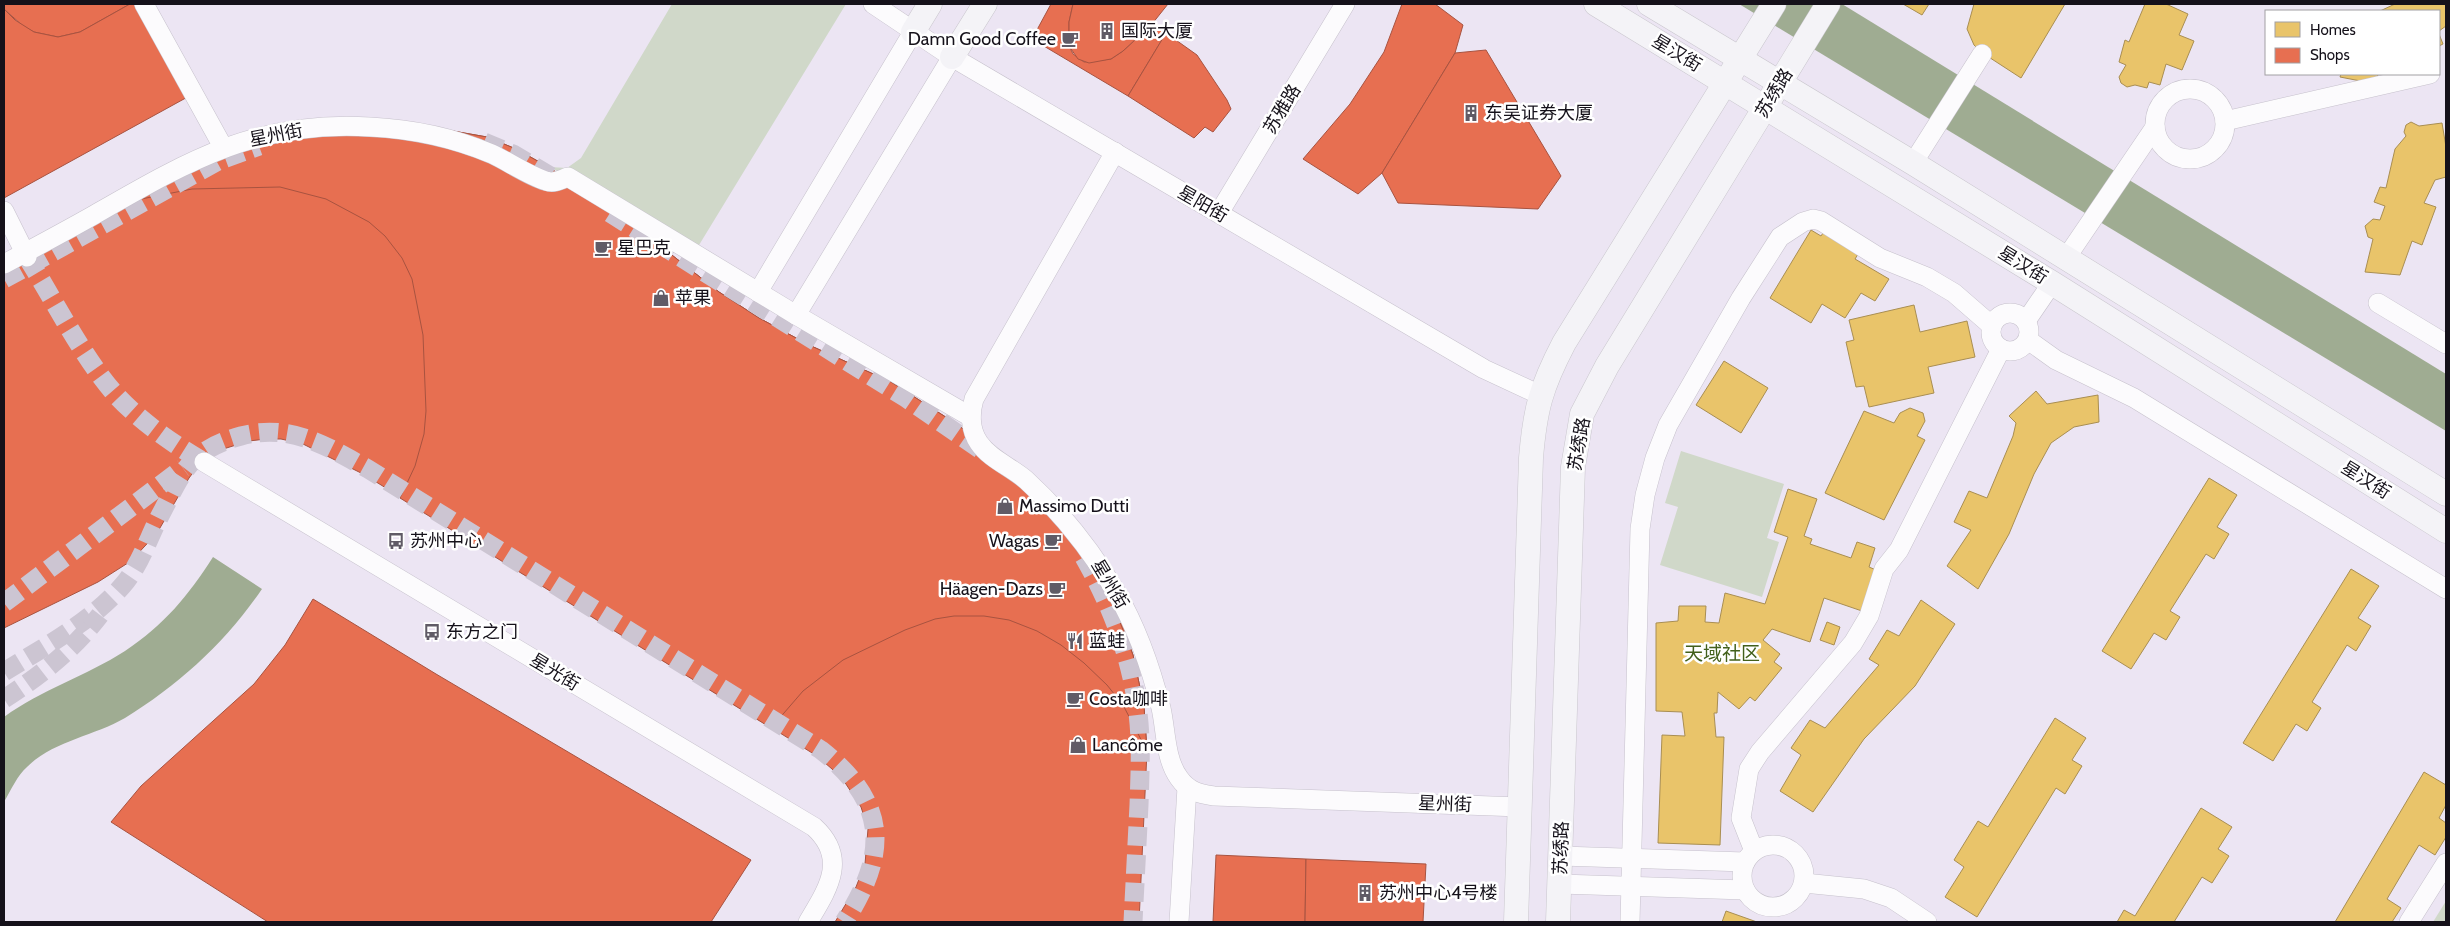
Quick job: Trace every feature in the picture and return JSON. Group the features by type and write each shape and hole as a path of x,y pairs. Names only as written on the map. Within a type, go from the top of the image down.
{"main road":[{"path":"913,32 930,4"},
{"path":"952,57 985,4"},
{"name":"星汉街","path":"1596,4 2052,283 2446,530"},
{"name":"星汉街","path":"1649,4 1913,163 2446,494"},
{"path":"1516,922 1531,458 1533,424 1540,394 1564,343 1774,4"},
{"name":"苏绣路","path":"1558,922 1573,467 1582,414 1607,366 1828,4"}],"street":[{"path":"144,4 223,147"},
{"name":"星阳街","path":"873,4 952,57 1484,369 1540,394"},
{"name":"苏雅路","path":"1219,213 1345,4"},
{"path":"913,32 758,292 972,417"},
{"path":"796,315 952,57"},
{"path":"1913,163 1977,62"},
{"path":"2225,121 2426,75"},
{"path":"2066,258 2155,126 2157,113 2164,101 2174,93 2187,89 2201,91 2213,97 2222,108 2225,121 2224,136 2215,150 2201,158 2185,159 2170,154 2160,142 2155,126"},
{"name":"星州街","path":"4,264 26,255 178,167 223,147 271,134 296,130 346,126 378,127 420,133 467,145 513,164 544,181 553,183 568,177 758,292"},
{"name":"星州街","path":"1115,152 974,399 972,426 978,442 992,456 1024,479 1060,514 1092,553 1118,596 1149,666 1162,714 1172,763 1178,777 1197,794 1214,796 1520,807"},
{"path":"4,211 26,255"},
{"path":"1630,922 1640,529 1645,495 1668,425 1741,298 1780,237 1803,222 1814,219 1821,221 1880,258 1927,278 1954,293 1992,326"},
{"path":"2026,321 2052,283"},
{"path":"2378,304 2446,344"},
{"path":"2010,313 2022,317 2026,321 2030,330 2028,340 2019,350 2007,352 2001,349 1992,339 1992,326 1999,316 2010,313"},
{"path":"2028,340 2056,360 2134,398 2446,589"},
{"path":"1561,856 1633,858 1750,856 1772,844 1790,850 1803,864 1804,883 1795,900 1777,908 1758,904 1745,890 1742,872 1750,856 1741,818 1749,769 1760,752 1854,642 1869,616 1884,569 1899,550 2001,349"},
{"name":"星光街","path":"204,462 814,827 829,847 833,871 827,889 808,922"},
{"path":"1179,922 1187,787"},
{"path":"2409,922 2446,863"},
{"path":"1804,883 1864,889 1891,898 1927,922"},
{"path":"1560,884 1745,890"}],"shaded area":[{"path":"672,4 846,4 696,250 550,167 567,168 581,158"},
{"path":"1739,4 1842,4 2446,374 2446,431"},
{"path":"1681,451 1784,484 1767,538 1779,542 1762,597 1660,565 1678,507 1665,503"},
{"path":"213,557 262,589 233,627 183,677 145,705 113,724 61,745 37,758 14,783 4,802 4,717 18,707 110,660 139,641 174,609"},
{"path":"2446,901 2446,922 2433,922"}],"building: Homes":[{"path":"1903,4 1929,4 1922,15"},
{"path":"1974,4 2065,4 2021,78 1981,52 1974,45 1967,29"},
{"path":"2145,4 2166,4 2188,14 2179,35 2194,41 2182,70 2166,64 2160,85 2149,82 2147,88 2135,85 2127,87 2121,83 2119,77 2126,65 2119,62 2125,40 2129,42"},
{"path":"2395,4 2446,4 2446,26 2440,30 2440,10 2382,10"},
{"path":"2341,75 2378,75 2376,84 2340,77"},
{"path":"2411,122 2419,126 2442,123 2446,147 2446,177 2435,180 2424,203 2436,207 2422,245 2412,241 2400,275 2365,272 2373,239 2368,237 2365,226 2373,219 2380,220 2385,206 2374,202 2380,187 2386,188 2395,149 2406,136 2404,132 2406,125"},
{"path":"1811,230 1821,236 1825,230 1860,251 1855,259 1889,279 1875,301 1861,293 1845,318 1822,304 1811,323 1770,298"},
{"path":"1914,305 1920,332 1967,321 1975,357 1928,367 1934,393 1869,407 1864,386 1856,387 1846,342 1854,340 1849,320"},
{"path":"1724,361 1768,388 1741,433 1696,405"},
{"path":"2036,391 2047,404 2098,395 2099,422 2074,427 2051,443 2034,474 2009,534 1978,589 1947,566 1971,530 1954,522 1969,491 1987,498 2013,436 2016,423 2009,416"},
{"path":"1910,408 1923,413 1925,421 1917,436 1925,440 1884,520 1825,493 1864,411 1894,423 1900,413"},
{"path":"2209,478 2237,495 2217,527 2229,534 2214,559 2206,554 2170,611 2180,617 2166,640 2154,633 2131,669 2102,651"},
{"path":"1788,489 1817,499 1804,536 1812,539 1810,544 1851,558 1857,542 1875,548 1869,567 1876,570 1862,611 1824,598 1810,642 1772,629 1763,640 1780,654 1774,662 1782,668 1755,701 1750,697 1739,709 1718,692 1717,713 1714,713 1716,737 1724,737 1720,845 1658,843 1662,735 1685,736 1682,712 1656,711 1656,623 1678,621 1679,606 1706,606 1705,622 1719,623 1725,593 1765,604 1788,537 1774,532"},
{"path":"2351,569 2379,586 2358,618 2371,626 2356,651 2347,645 2312,702 2321,708 2307,731 2296,724 2273,761 2243,743"},
{"path":"1921,600 1955,624 1915,686 1864,739 1813,812 1780,791 1801,755 1791,748 1810,720 1825,728 1879,665 1869,659 1887,630 1899,636"},
{"path":"1827,622 1840,627 1834,645 1820,640"},
{"path":"2055,718 2086,738 2072,760 2082,766 2065,794 2056,788 1977,917 1945,897 1964,867 1954,860 1978,821 1988,827"},
{"path":"2424,772 2446,785 2446,805 2439,818 2446,823 2446,837 2435,855 2419,845 2387,899 2401,908 2392,922 2335,922"},
{"path":"2201,808 2232,827 2218,849 2229,856 2212,883 2202,877 2174,922 2117,922 2124,910 2135,916"},
{"path":"1726,911 1757,922 1722,922"}],"building: Shops":[{"path":"4,4 130,4 80,32 58,37 34,32 23,26 4,9"},
{"path":"130,4 144,4 193,94 4,198 4,9 15,20 34,32 58,37 80,32"},
{"path":"1051,4 1073,4 1069,22 1069,46 1073,54 1084,62 1111,59 1123,51 1152,24 1166,33 1128,96 1032,39"},
{"name":"国际大厦","path":"1073,4 1168,4 1152,24 1123,51 1111,59 1089,63 1078,59 1069,46 1069,22"},
{"path":"1402,4 1435,4 1463,25 1455,53 1382,173 1358,194 1303,159 1350,104 1384,52"},
{"path":"1166,33 1197,55 1227,100 1231,109 1213,132 1205,127 1194,138 1128,96"},
{"name":"东吴证券大厦","path":"1486,50 1561,176 1538,209 1398,203 1382,173 1455,53"},
{"path":"430,127 487,137 516,149 543,164 580,187 640,230 719,292 759,318 809,345 891,382 955,423 998,455 1067,522 1122,622 1133,655 1144,706 1147,751 1139,922 835,922 856,887 865,864 868,829 861,807 842,778 832,769 817,756 365,475 303,444 281,439 266,439 249,441 220,450 198,466 157,533 131,561 98,582 4,628 4,272 161,184 267,137"},
{"path":"430,127 487,137 516,149 543,164 580,187 640,230 719,292 759,318 809,345 891,382 955,423 998,455 1102,577 1133,655 1144,706 1147,751 1123,705 1107,685 1084,663 1061,645 1037,631 1009,620 984,616 954,616 935,619 905,630 843,660 803,691 771,728 400,498 415,466 424,434 426,411 423,335 412,279 402,258 385,236 369,222 326,199 280,187 192,189 131,201 267,137"},
{"path":"313,599 751,860 711,922 268,922 111,822 141,786 254,684 285,645"},
{"path":"1216,855 1306,859 1305,922 1213,922"},
{"name":"苏州中心4号楼","path":"1306,859 1426,864 1423,922 1305,922"}],"tunnel":[{"path":"484,142 513,154 557,180"},
{"path":"4,279 218,161 259,146"},
{"path":"610,213 906,398 987,454"},
{"path":"27,257 80,346 116,395 158,432 204,462"},
{"path":"4,672 82,622 97,611 123,585 140,559 157,521 180,478 199,455 228,440 259,433 276,432 308,439 368,469 821,750 843,770 859,790 870,810 874,830 874,851 869,873 859,897 844,922"},
{"path":"4,603 183,468"},
{"path":"1084,557 1118,629 1134,686 1137,706 1140,731 1140,768 1133,922"},
{"path":"4,699 31,681 68,651 100,615"}],"place":[{"name":"国际大厦","path":"1107,31"},
{"name":"Damn Good Coffee","path":"1070,39"},
{"name":"东吴证券大厦","path":"1471,113"},
{"name":"星巴克","path":"603,248"},
{"name":"苹果","path":"661,298"},
{"name":"Massimo Dutti","path":"1005,506"},
{"name":"苏州中心","path":"396,541"},
{"name":"Wagas","path":"1053,541"},
{"name":"Häagen-Dazs","path":"1057,589"},
{"name":"东方之门","path":"432,632"},
{"name":"蓝蛙","path":"1075,641"},
{"name":"Costa咖啡","path":"1075,699"},
{"name":"Lancôme","path":"1078,745"},
{"name":"苏州中心4号楼","path":"1365,893"}],"district":[{"name":"天域社区","path":"1722,653"}]}
